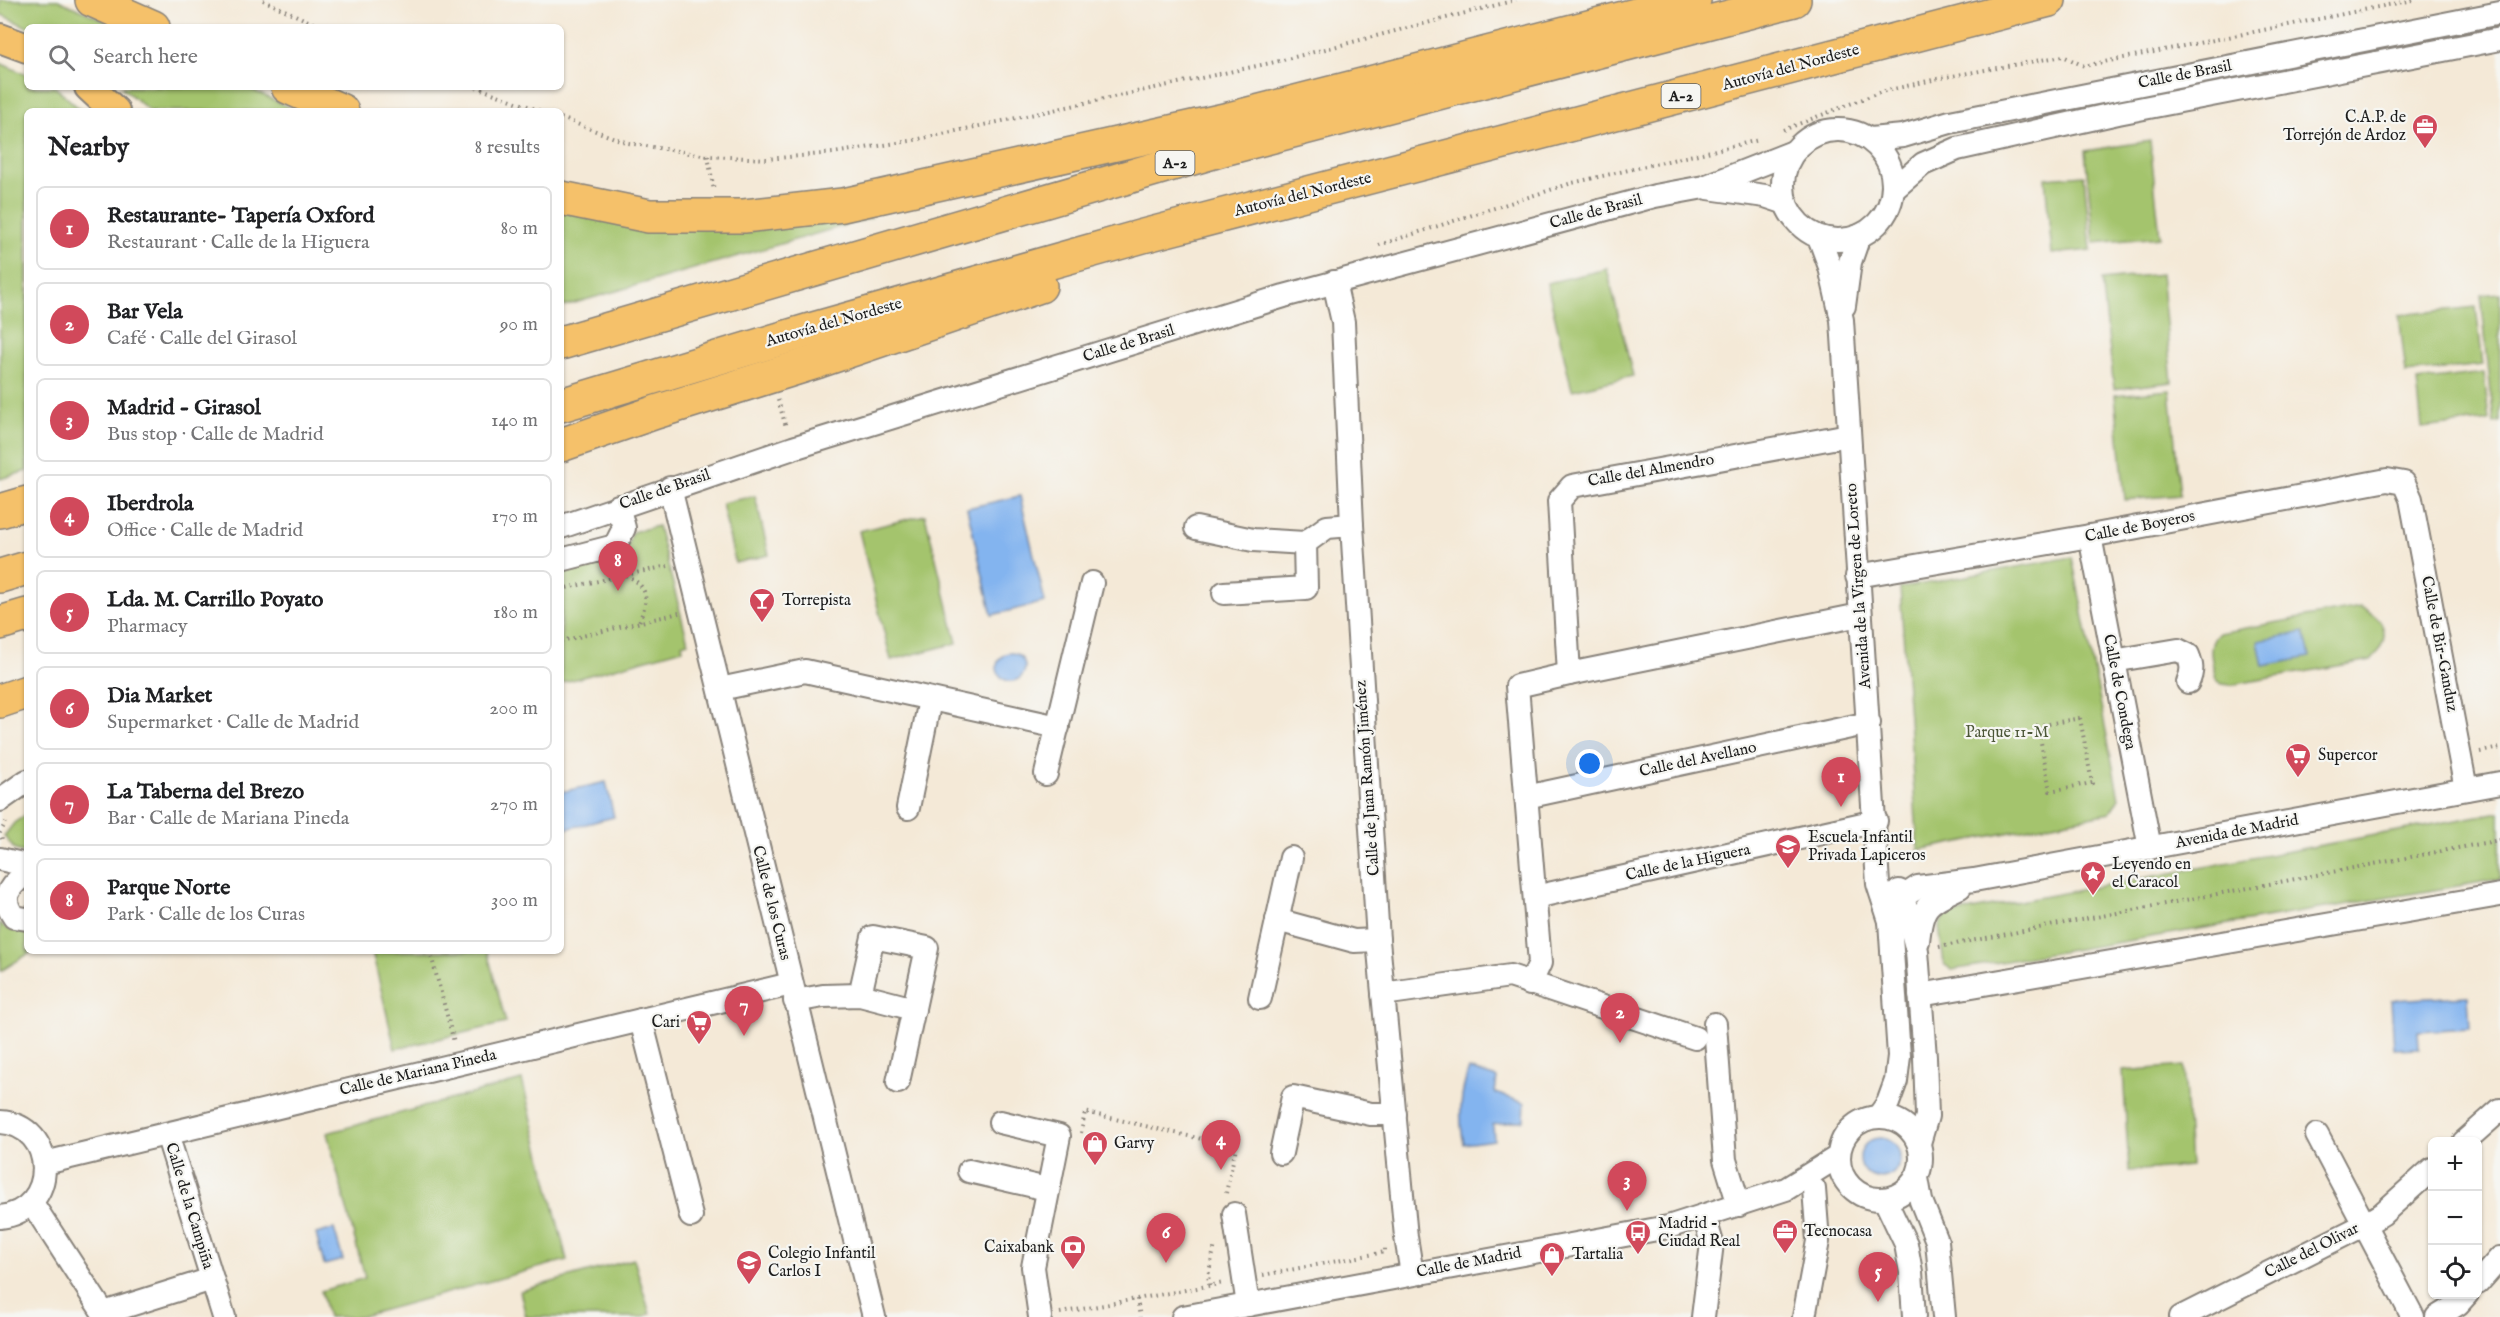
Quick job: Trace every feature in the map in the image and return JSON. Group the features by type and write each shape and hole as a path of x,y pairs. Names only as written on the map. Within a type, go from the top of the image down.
{"highway":[{"path":"92,0 146,24"},
{"path":"564,199 650,216 744,216 843,206 1233,118 1694,0"},
{"name":"A-2","path":"564,342 1227,148 1794,0"},
{"name":"Autovía del Nordeste","path":"564,404 810,330 1143,236 2049,0"},
{"path":"295,90 335,108"},
{"path":"564,444 656,412 819,361 1313,193"},
{"path":"564,466 819,361"},
{"path":"0,511 24,504"},
{"path":"0,576 24,569"},
{"path":"0,623 24,616"},
{"path":"0,699 24,693"}],"main road":[{"path":"0,38 24,47"},
{"path":"92,90 112,108"},
{"path":"0,685 24,676"},
{"path":"0,699 24,678"}],"street":[{"name":"Calle de Brasil","path":"1870,140 1903,136 1973,117 2500,13"},
{"name":"Calle de Brasil","path":"1894,189 1923,164 1957,149 2118,113 2500,39"},
{"path":"1704,188 1793,152 1806,140 1821,132 1838,129 1855,132 1870,140 1884,153 1892,170 1894,189 1883,218 1872,229 1859,236 1839,240 1820,237 1805,229 1793,217 1786,202 1783,185 1786,168 1793,152"},
{"name":"Calle de Brasil","path":"564,526 793,448 1284,296 1655,196 1704,188"},
{"path":"1704,188 1765,196 1786,202"},
{"name":"Avenida de la Virgen de Loreto","path":"1842,320 1850,262 1859,236"},
{"name":"Avenida de la Virgen de Loreto","path":"1820,237 1830,267 1842,320 1857,576 1876,821 1878,884 1890,921 1899,1056 1896,1081 1888,1103 1878,1117"},
{"name":"Calle de Juan Ramón Jiménez","path":"1334,282 1343,322 1352,525 1378,940 1406,1237 1412,1274"},
{"name":"Calle del Almendro","path":"1569,674 1560,501 1572,486 1849,435"},
{"name":"Calle de Boyeros","path":"1857,576 2090,536 2387,480 2404,483 2411,499"},
{"name":"Calle de los Curas","path":"670,488 874,1317"},
{"name":"Calle de Bir-Ganduz","path":"2411,499 2466,789"},
{"path":"564,560 615,546 624,528 618,506"},
{"path":"1196,528 1253,540 1305,543 1327,527 1352,525"},
{"name":"Calle de Condega","path":"2090,536 2150,848"},
{"path":"1224,593 1306,588 1305,543"},
{"path":"1047,774 1092,583"},
{"path":"1520,980 1540,963 1517,686 1860,615"},
{"path":"2113,662 2178,650 2188,655 2192,665 2192,674 2188,682"},
{"path":"720,689 805,671 1058,727"},
{"path":"908,808 930,700"},
{"name":"Calle del Avellano","path":"1526,797 1869,723"},
{"name":"Avenida de Madrid","path":"1903,897 1918,887 1974,880 2500,783"},
{"path":"4,810 24,785"},
{"name":"Calle de la Higuera","path":"1535,897 1876,821"},
{"name":"Avenida de la Virgen de Loreto","path":"1877,853 1903,897 1917,951 1927,1116 1919,1143"},
{"path":"1260,998 1291,858"},
{"path":"0,859 22,864 22,875 9,888 6,898 8,908 14,917 24,919"},
{"name":"Avenida de Madrid","path":"1917,951 1921,916 1934,899 1974,880"},
{"path":"1920,995 2500,895"},
{"path":"1890,921 1903,897"},
{"path":"1277,920 1354,941 1378,940"},
{"path":"860,995 873,937 927,948 898,1082"},
{"path":"1383,994 1520,980 1695,1038"},
{"name":"Calle de Mariana Pineda","path":"45,1163 641,1020 793,992 823,996 860,995 914,1009"},
{"path":"641,1020 691,1216"},
{"path":"1715,1023 1725,1160 1739,1205"},
{"path":"1281,1153 1293,1097 1371,1114 1395,1114"},
{"path":"2470,1137 2500,1110"},
{"path":"1917,1178 1910,1188 1899,1196 1885,1200 1870,1198 1858,1193 1847,1183 1840,1170 1839,1156 1842,1142 1851,1128 1864,1120 1878,1117 1891,1118 1904,1124 1919,1143 1922,1154 1917,1178 1921,1201 1937,1241 1944,1317"},
{"path":"0,1122 20,1127 32,1137 45,1163 40,1191 32,1203 18,1212 0,1217"},
{"path":"1000,1122 1059,1136 1033,1268 1040,1317"},
{"name":"Calle de la Campiña","path":"167,1134 224,1317"},
{"path":"2317,1135 2413,1317"},
{"name":"Calle de Madrid","path":"1183,1317 1259,1308 1412,1274 1668,1227 1786,1189 1839,1156"},
{"path":"969,1171 1047,1189"},
{"name":"Calle del Olivar","path":"2181,1317 2364,1225 2382,1214 2428,1173"},
{"name":"Calle de Madrid","path":"1786,1189 1814,1189 1847,1183"},
{"path":"1804,1317 1818,1241 1814,1189"},
{"path":"1885,1200 1905,1244 1911,1272 1914,1317"},
{"path":"32,1203 105,1315"},
{"path":"1230,1204 1259,1308"},
{"path":"1703,1317 1712,1243 1704,1216"},
{"path":"2482,1278 2500,1258"},
{"name":"Calle de la Campiña","path":"105,1315 212,1279"},
{"path":"2438,1317 2463,1305"}],"path":[{"path":"263,0 315,24"},
{"path":"564,119 628,143 708,156 767,159 833,153 910,141 1275,62 1516,0"},
{"path":"484,90 533,108"},
{"path":"708,156 716,200"},
{"path":"777,398 793,448"},
{"path":"564,588 674,564"},
{"path":"625,574 639,581 646,594 645,608 638,624"},
{"path":"564,640 685,612"},
{"path":"2080,718 2092,783 2050,790 2038,726 2080,718"},
{"path":"0,859 2,843 0,833 4,810"},
{"path":"1917,951 2500,840"},
{"path":"431,954 459,1064"},
{"path":"1080,1135 1085,1112 1091,1111 1236,1148 1230,1204"},
{"path":"1210,1285 1208,1276 1216,1241"},
{"path":"1137,1299 1140,1317"}],"green space":[{"path":"0,0 58,0 112,24 24,26 0,14"},
{"path":"0,63 24,74 24,90 58,90 79,108 24,108 24,472 0,479"},
{"path":"125,90 252,90 291,108 146,108"},
{"path":"2150,141 2160,237 2094,243 2085,151"},
{"path":"2084,175 2091,250 2052,254 2045,178"},
{"path":"564,208 863,214 871,218 564,306"},
{"path":"1607,269 1633,376 1572,390 1547,283"},
{"path":"2161,274 2172,382 2114,389 2102,280"},
{"path":"2500,293 2500,422 2494,423 2481,295"},
{"path":"2476,307 2483,365 2406,373 2399,315"},
{"path":"2484,373 2489,420 2422,428 2417,381"},
{"path":"2170,390 2180,495 2125,500 2115,395"},
{"path":"755,496 769,555 735,563 722,503"},
{"path":"925,515 957,643 891,660 859,531"},
{"path":"658,526 688,642 682,644 683,649 564,682 564,568 617,556 628,546 632,532"},
{"name":"Parque 11-M","path":"2072,557 2119,798 2110,813 1918,850 1900,588"},
{"path":"2360,607 2376,617 2383,630 2382,644 2371,660 2231,685 2222,684 2216,679 2211,649 2219,633"},
{"path":"2500,812 2500,879 1952,970 1944,964 1939,926 1945,915"},
{"path":"24,816 24,852 15,850 4,836 14,823"},
{"path":"0,923 7,929 24,932 24,954 28,954 1,971"},
{"path":"373,954 488,954 506,1023 395,1049"},
{"path":"2184,1066 2190,1166 2129,1171 2123,1071"},
{"path":"522,1080 567,1260 359,1317 328,1317 321,1291 365,1278 327,1133"},
{"path":"634,1259 650,1314 641,1317 526,1317 520,1291"}],"water":[{"path":"1020,496 1045,602 992,615 967,508"},
{"path":"2304,632 2310,657 2263,666 2258,641"},
{"path":"1011,653 1021,657 1025,667 1021,677 1011,681 1001,677 997,667 1001,657"},
{"path":"606,782 614,817 566,829 564,791"},
{"path":"2468,996 2470,1028 2418,1031 2419,1048 2394,1049 2391,1000"},
{"path":"1469,1069 1497,1078 1495,1093 1525,1103 1524,1120 1493,1125 1494,1140 1464,1144 1461,1106"},
{"path":"1880,1138 1888,1139 1894,1144 1899,1150 1899,1166 1894,1172 1888,1177 1880,1178 1872,1177 1866,1172 1861,1166 1860,1158 1861,1150 1866,1144 1872,1139"},
{"path":"334,1229 343,1260 324,1265 316,1234"}],"place":[{"name":"C.A.P. de Torrejón de Ardoz","path":"2425,150"},
{"name":"Parque Norte","path":"618,591"},
{"name":"Torrepista","path":"762,624"},
{"name":"Supercor","path":"2298,779"},
{"name":"Restaurante- Tapería Oxford","path":"1841,807"},
{"name":"Escuela Infantil Privada Lapiceros","path":"1788,870"},
{"name":"Leyendo en el Caracol","path":"2093,897"},
{"name":"La Taberna del Brezo","path":"744,1036"},
{"name":"Bar Vela","path":"1620,1043"},
{"name":"Cari","path":"699,1046"},
{"name":"Garvy","path":"1095,1167"},
{"name":"Iberdrola","path":"1221,1170"},
{"name":"Madrid - Girasol","path":"1627,1211"},
{"name":"Tecnocasa","path":"1785,1255"},
{"name":"Madrid - Ciudad Real","path":"1638,1256"},
{"name":"Dia Market","path":"1166,1263"},
{"name":"Caixabank","path":"1073,1271"},
{"name":"Tartalia","path":"1552,1278"},
{"name":"Colegio Infantil Carlos I","path":"749,1286"},
{"name":"Lda. M. Carrillo Poyato","path":"1878,1302"}]}
